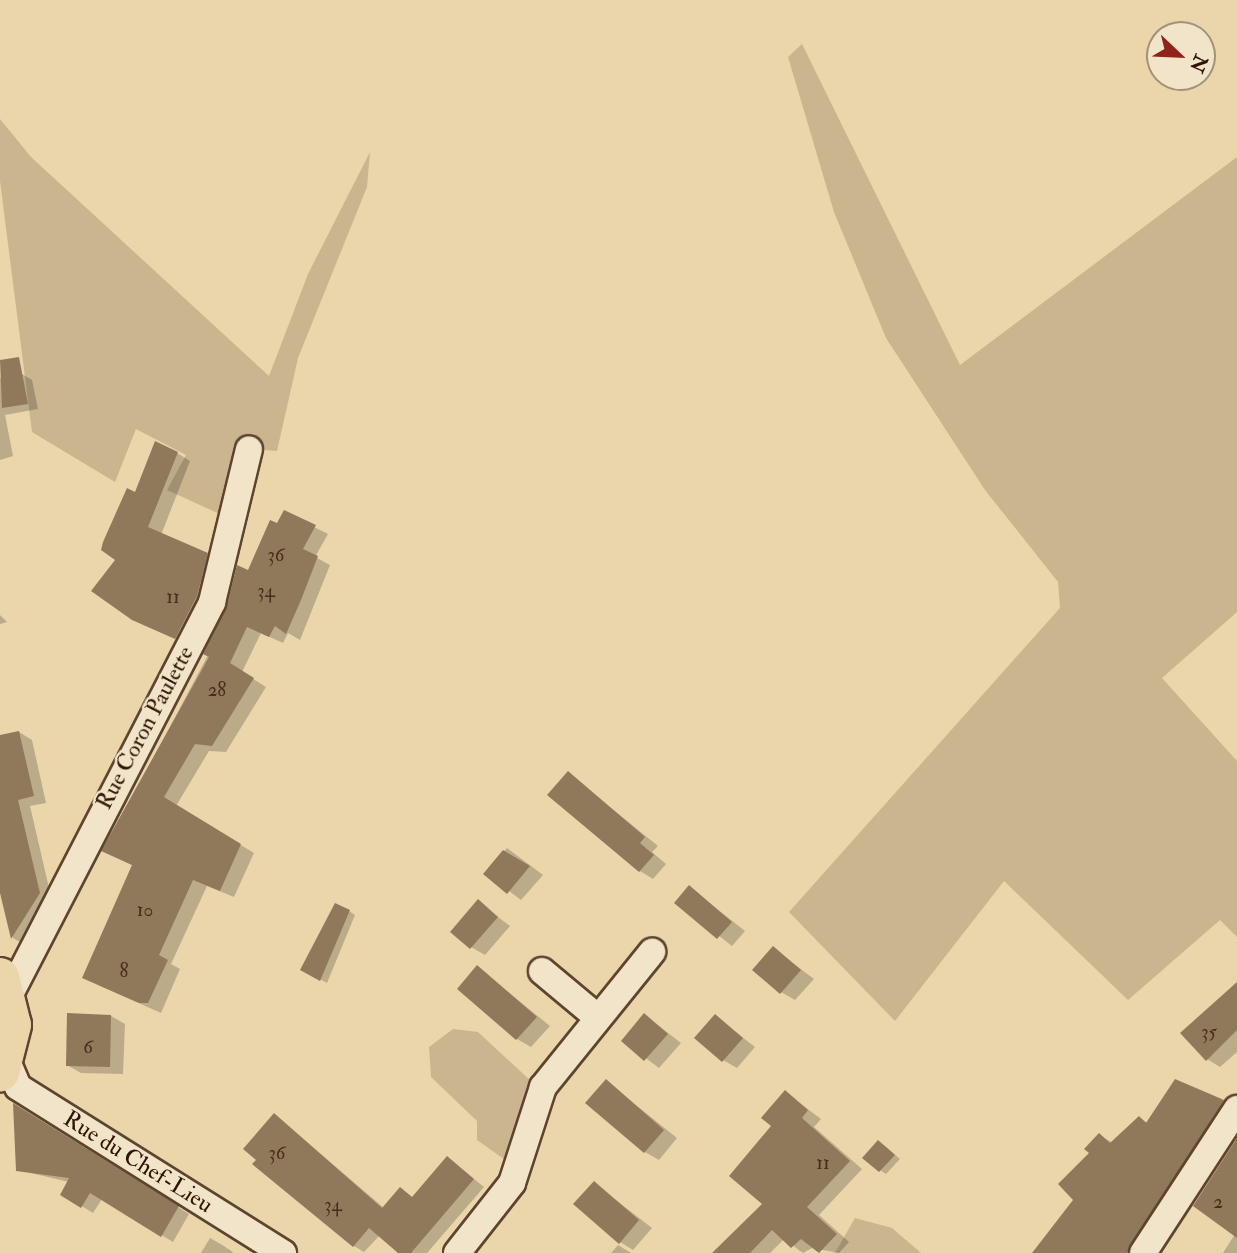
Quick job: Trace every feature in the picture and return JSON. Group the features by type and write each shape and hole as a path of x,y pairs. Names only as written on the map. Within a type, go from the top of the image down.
{"main road":[{"path":"3,1067 4,987"}],"street":[{"name":"Rue Coron Paulette","path":"4,987 212,603 249,449"},
{"path":"457,1253 507,1191 543,1087 652,952"},
{"path":"542,971 597,1017"},
{"name":"Rue du Chef-Lieu","path":"3,1067 18,1087 283,1253"},
{"path":"1143,1253 1237,1109"}],"shaded area":[{"path":"802,44 960,365 1237,157 1237,612 1162,678 1237,761 1237,937 1220,920 1128,1000 1004,881 895,1021 789,912 1060,608 1058,582 985,490 886,338 834,212 788,57"},
{"path":"0,119 31,157 269,376 308,274 370,152 367,187 298,358 277,451 249,449 235,521 167,490 186,455 136,429 115,482 32,432 0,181"},
{"path":"453,1029 478,1032 532,1082 511,1156 504,1159 477,1140 477,1121 431,1077 429,1047"},
{"path":"855,1218 892,1228 921,1253 835,1253"}],"building":[{"path":"19,357 28,404 2,408 0,360"},
{"path":"155,441 178,452 148,527 208,553 197,596 175,639 132,620 91,591 115,560 101,550 103,542 127,488 135,492"},
{"path":"284,510 316,525 303,549 318,556 301,600 286,634 275,626 269,637 247,627 230,663 254,678 212,746 195,744 164,797 241,844 220,891 193,880 159,955 168,960 148,1003 139,1003 82,978 132,865 101,851 209,657 203,654 226,609 237,565 248,570 270,520 277,523"},
{"path":"19,731 34,796 18,800 40,893 11,939 0,893 0,735"},
{"path":"568,771 645,837 640,843 654,855 639,872 547,795"},
{"path":"503,850 530,866 507,894 483,874"},
{"path":"689,885 732,922 717,939 674,903"},
{"path":"478,899 498,917 470,949 450,932"},
{"path":"335,903 350,910 320,981 300,970"},
{"path":"773,946 801,970 780,994 752,970"},
{"path":"477,965 537,1017 516,1040 457,989"},
{"path":"1237,982 1237,1030 1206,1061 1180,1033"},
{"path":"67,1013 111,1015 110,1067 66,1066"},
{"path":"644,1013 668,1034 644,1061 621,1041"},
{"path":"715,1014 743,1038 722,1062 694,1038"},
{"path":"606,1079 664,1130 644,1153 585,1103"},
{"path":"1175,1079 1224,1100 1127,1253 1032,1253 1073,1200 1058,1184 1089,1153 1084,1149 1099,1133 1110,1143 1139,1116 1146,1123"},
{"path":"785,1090 808,1110 802,1118 850,1161 807,1207 837,1234 819,1253 801,1239 791,1248 772,1230 750,1253 712,1253 762,1204 729,1176 771,1126 761,1118"},
{"path":"13,1103 179,1206 161,1237 90,1193 81,1208 60,1195 69,1178 16,1171"},
{"path":"274,1113 382,1208 400,1187 412,1197 447,1156 474,1179 411,1253 398,1253 369,1228 353,1247 252,1164 256,1160 243,1149"},
{"path":"1237,1138 1237,1238 1193,1206"},
{"path":"878,1140 895,1155 879,1172 862,1158"},
{"path":"594,1181 639,1220 619,1244 573,1204"}]}
